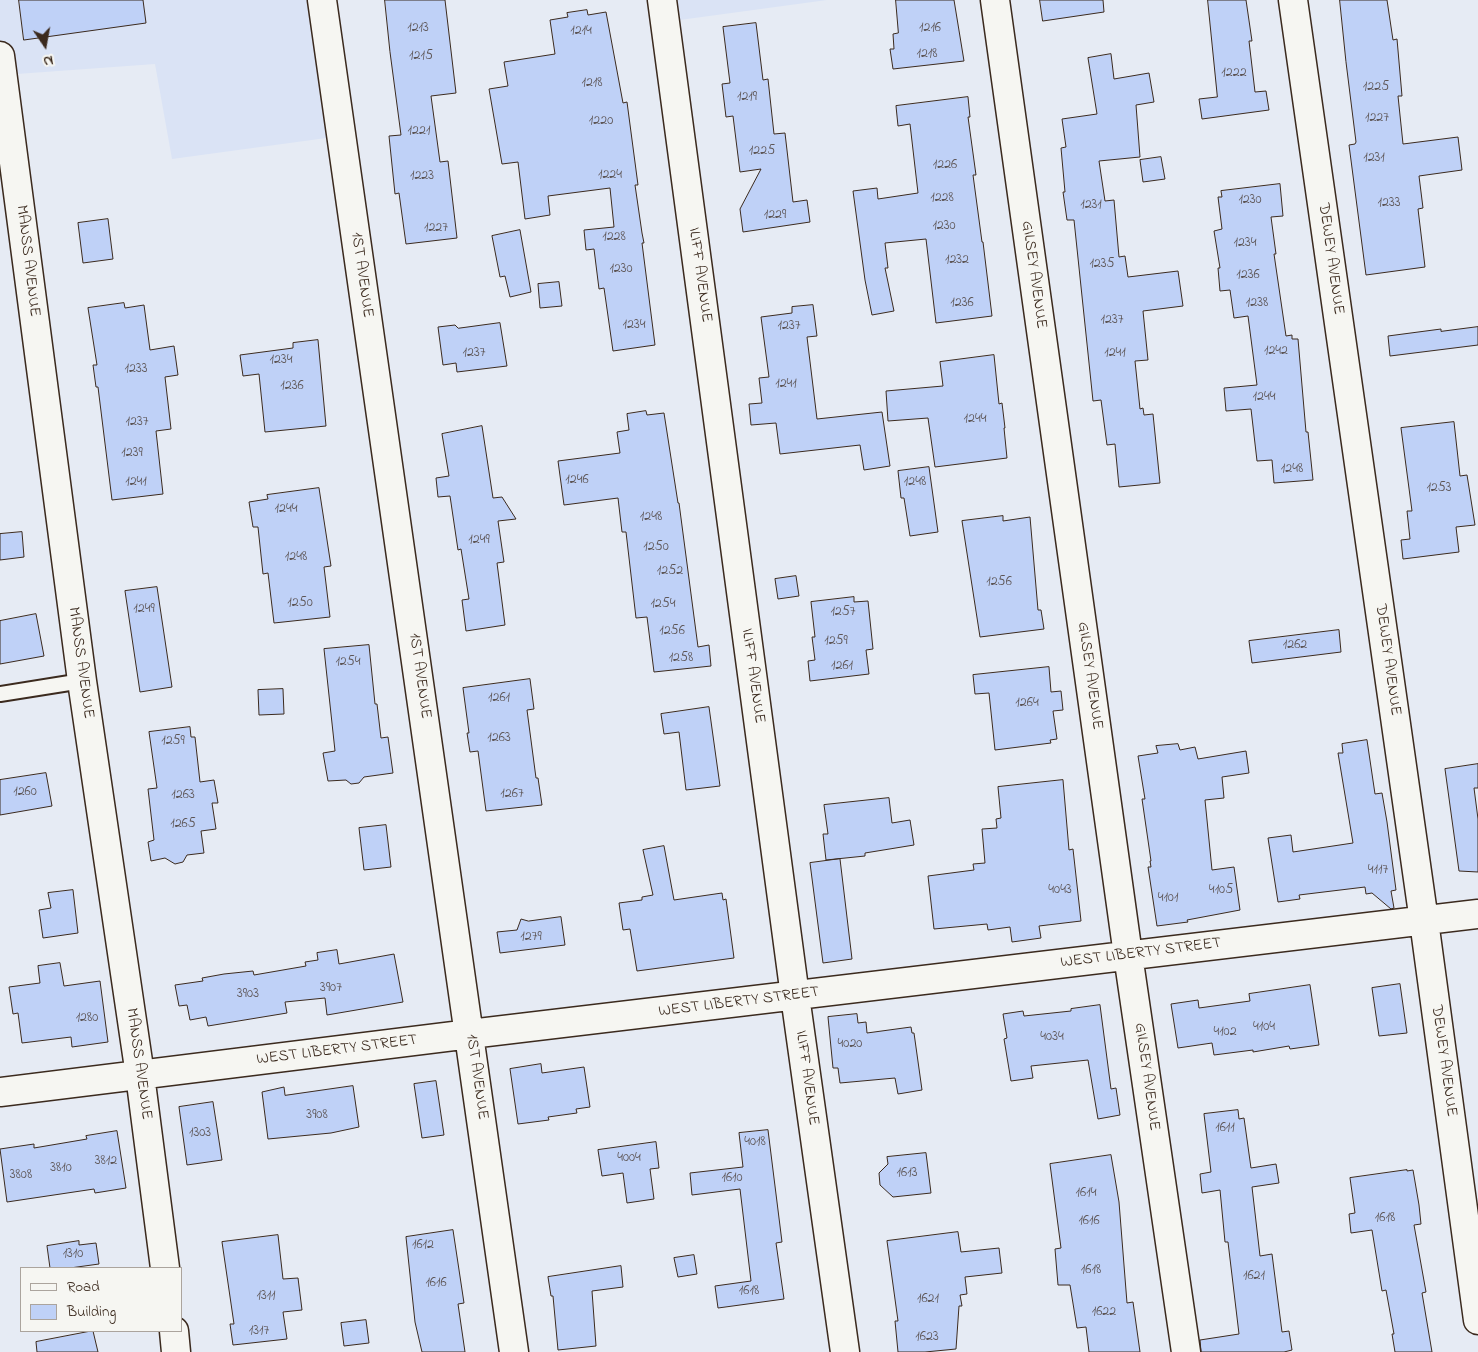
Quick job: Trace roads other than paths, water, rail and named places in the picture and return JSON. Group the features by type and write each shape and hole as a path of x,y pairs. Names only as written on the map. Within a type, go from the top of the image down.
{"street":[{"name":"1ST AVENUE","path":"322,0 514,1352"},
{"name":"ILIFF AVENUE","path":"662,0 795,996 845,1352"},
{"name":"GILSEY AVENUE","path":"995,0 1128,955 1186,1352"},
{"name":"DEWEY AVENUE","path":"1293,0 1424,921 1478,1320"},
{"name":"MANSS AVENUE","path":"0,56 82,681 140,1075 165,1267"},
{"name":"WEST LIBERTY STREET","path":"0,1092 1478,914"},
{"path":"174,1332 176,1352"}],"lane":[{"path":"0,694 82,681"}]}
